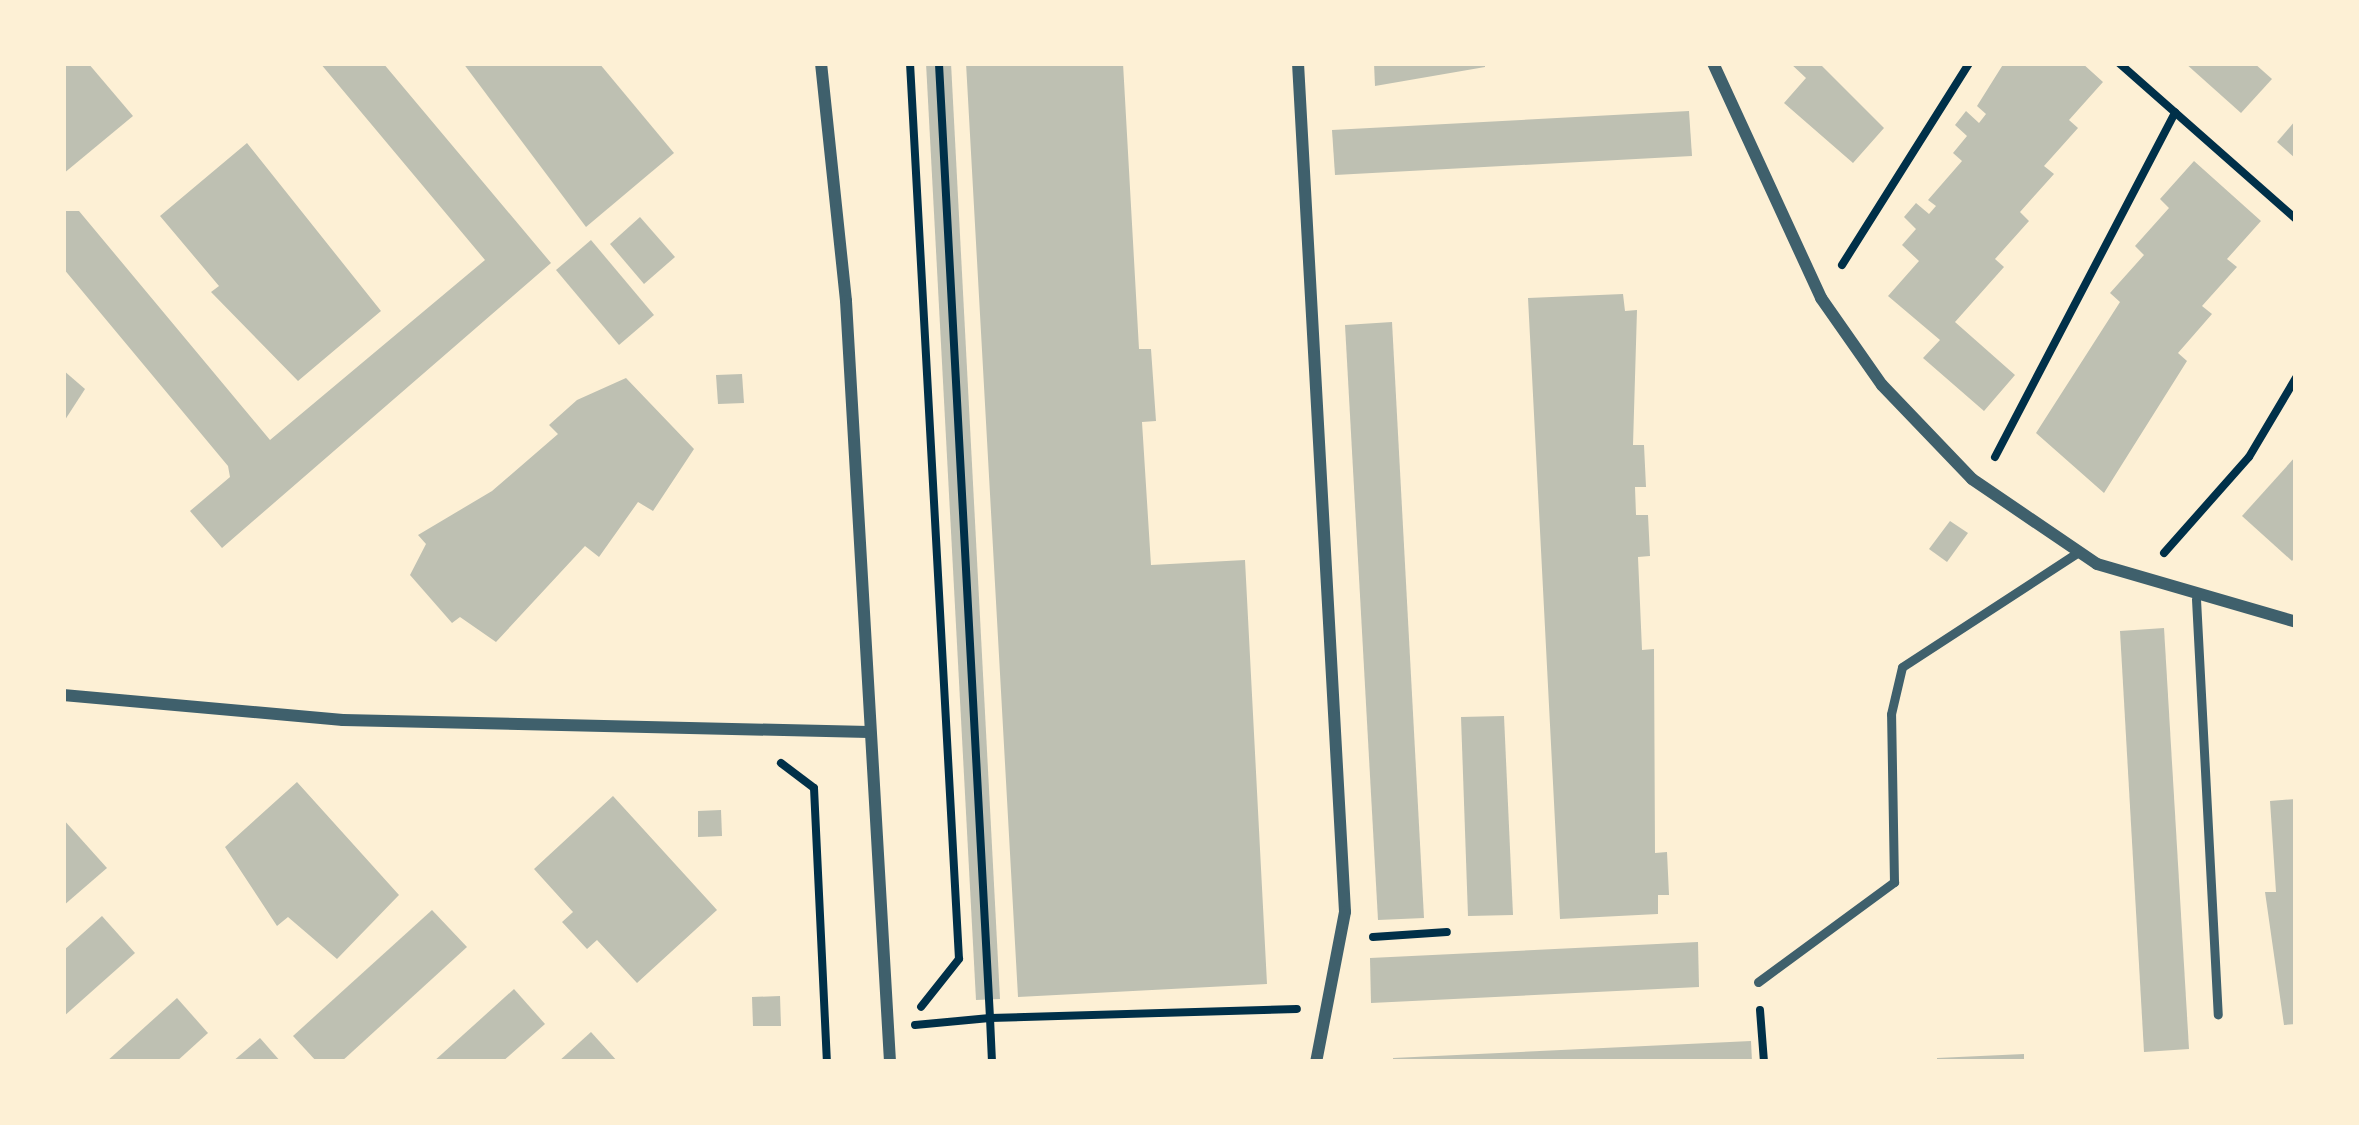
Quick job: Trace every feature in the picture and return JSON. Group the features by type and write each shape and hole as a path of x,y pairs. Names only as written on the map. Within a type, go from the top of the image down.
{"street":[{"path":"821,63 890,1062"},
{"path":"1298,63 1345,912 1316,1062"},
{"path":"1713,63 1821,298 1882,386 1980,485 2078,553 2139,581 2296,622"},
{"path":"63,694 344,720 869,732"}],"lane":[{"path":"1758,982 1894,882 1891,714 1902,667 2078,553"},
{"path":"2196,598 2218,1014"}],"path":[{"path":"910,63 959,959 908,1022 1300,1010"},
{"path":"939,63 992,1062"},
{"path":"1821,298 1969,63"},
{"path":"2119,63 2296,219"},
{"path":"1980,485 2175,112"},
{"path":"2139,581 2249,457 2296,378"},
{"path":"764,763 783,763 814,788 826,1062"},
{"path":"1385,936 1447,932"},
{"path":"1758,982 1764,1062"}],"building":[{"path":"63,63 88,63 133,116 63,174"},
{"path":"320,63 383,63 551,263 222,548 190,511 230,477 228,466 63,268 63,211 79,211 270,440 485,260"},
{"path":"463,63 599,63 674,153 586,227"},
{"path":"926,63 951,63 1000,999 976,1000"},
{"path":"966,63 1123,63 1139,349 1151,349 1156,421 1142,422 1151,565 1245,560 1267,984 1018,997"},
{"path":"1374,63 1485,63 1485,67 1375,86"},
{"path":"1790,63 1819,63 1884,128 1853,163 1784,103 1806,78"},
{"path":"2004,63 2082,63 2103,82 2069,120 2078,128 2044,166 2054,174 2020,212 2029,221 1995,259 2004,267 1955,322 2015,375 1984,411 1923,358 1940,340 1888,296 1919,261 1902,245 1916,229 1904,217 1916,203 1929,214 1936,206 1928,200 1962,161 1953,153 1967,136 1955,125 1966,111 1979,123 1986,114 1977,106"},
{"path":"2185,63 2254,63 2272,79 2241,113"},
{"path":"1689,111 1692,156 1335,175 1332,130"},
{"path":"2296,120 2296,159 2277,142"},
{"path":"247,143 381,311 298,381 211,292 219,286 160,216"},
{"path":"2194,161 2261,221 2227,259 2237,267 2202,306 2212,314 2178,353 2187,361 2104,493 2036,433 2120,302 2110,293 2144,255 2135,246 2169,208 2160,199"},
{"path":"640,217 675,257 644,284 610,244"},
{"path":"591,240 654,315 619,345 556,270"},
{"path":"1623,294 1625,311 1637,310 1633,445 1644,445 1646,487 1635,487 1636,515 1648,515 1650,556 1638,557 1642,650 1654,649 1655,853 1667,852 1669,895 1658,895 1658,914 1560,919 1528,298"},
{"path":"1392,322 1424,918 1378,920 1345,325"},
{"path":"63,370 85,389 63,423"},
{"path":"742,374 744,403 718,404 716,375"},
{"path":"626,378 694,449 653,511 638,502 599,557 585,546 496,642 460,617 452,623 410,575 426,544 418,535 492,491 558,434 549,425 577,400"},
{"path":"2296,456 2296,556 2292,561 2242,516"},
{"path":"1950,521 1968,533 1947,562 1929,549"},
{"path":"2164,628 2189,1049 2144,1052 2120,631"},
{"path":"1504,716 1513,915 1468,916 1461,717"},
{"path":"297,782 399,895 337,959 288,917 277,926 225,847"},
{"path":"613,796 717,910 637,983 597,940 587,949 562,922 573,912 534,869"},
{"path":"2296,799 2296,1024 2284,1025 2265,892 2276,892 2270,801"},
{"path":"721,810 722,836 698,837 698,811"},
{"path":"63,819 107,868 63,906"},
{"path":"432,910 467,947 341,1062 317,1062 293,1036"},
{"path":"102,916 135,953 63,1017 63,951"},
{"path":"1698,942 1699,987 1371,1003 1370,958"},
{"path":"514,989 545,1024 502,1062 433,1062"},
{"path":"780,996 781,1026 753,1026 752,997"},
{"path":"177,998 208,1033 176,1062 106,1062"},
{"path":"591,1032 618,1062 558,1062"},
{"path":"260,1038 281,1062 232,1062"},
{"path":"1751,1041 1752,1062 1393,1062 1393,1058"},
{"path":"2024,1054 2024,1062 1937,1062 1937,1058"}]}
